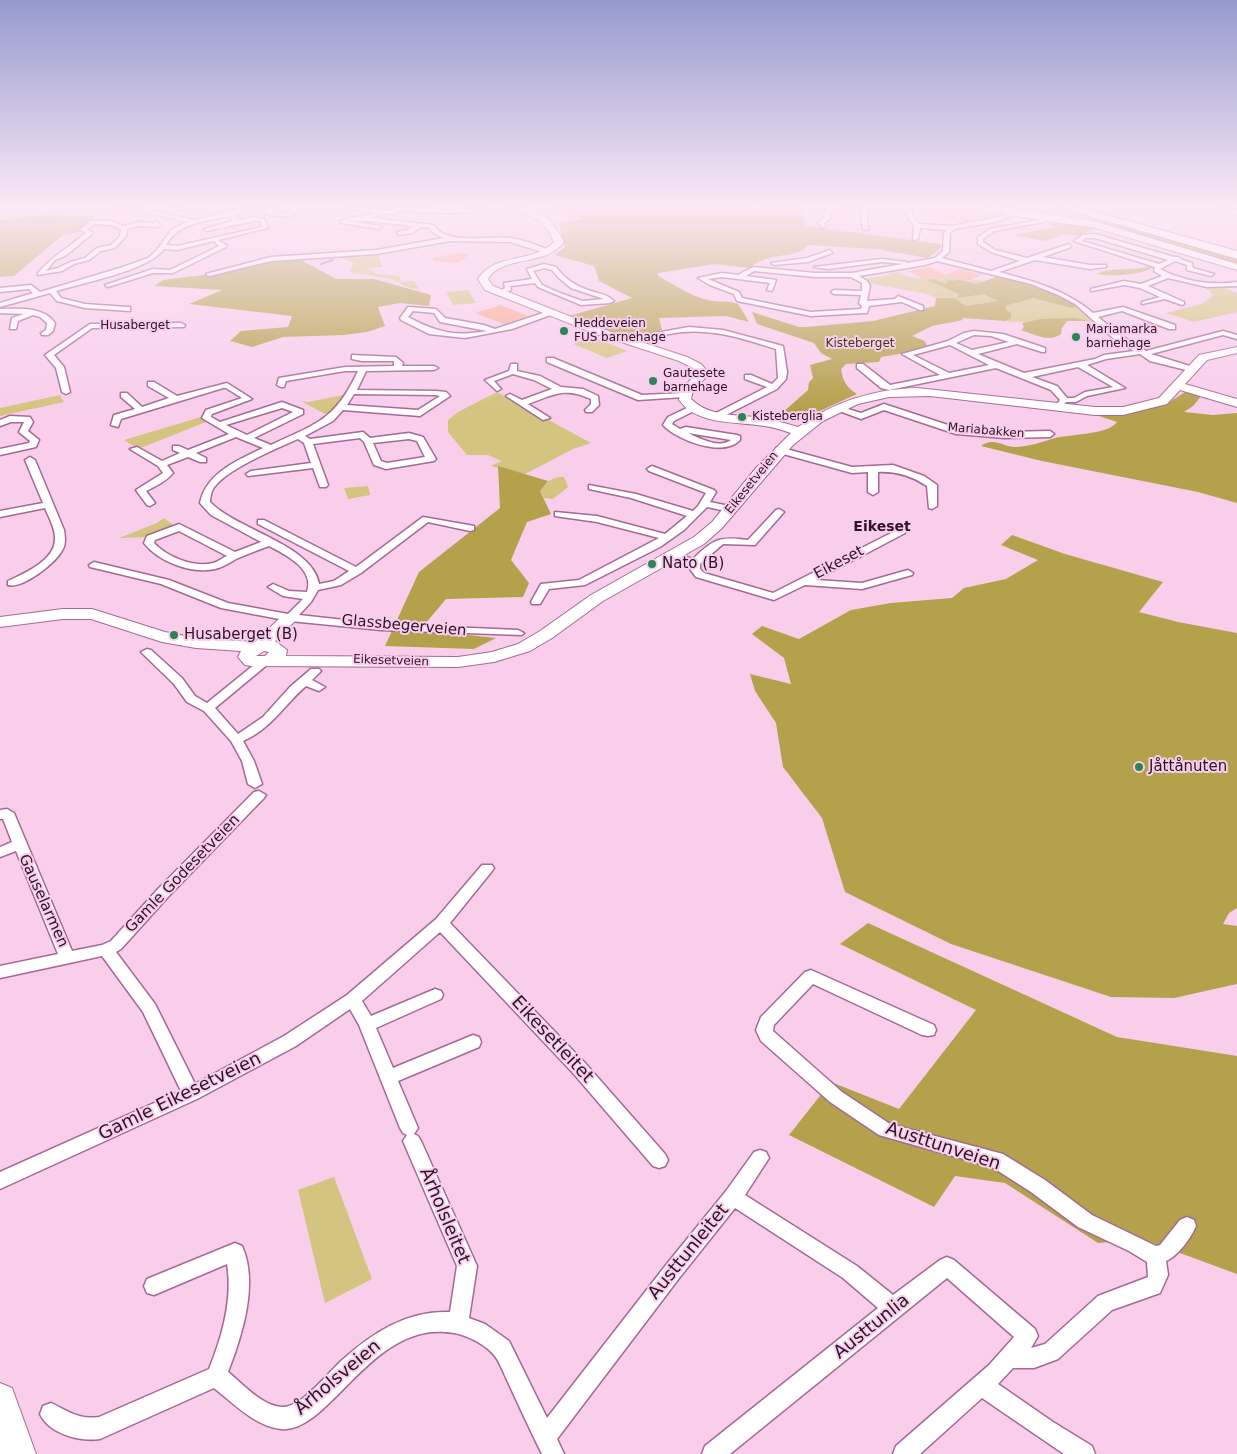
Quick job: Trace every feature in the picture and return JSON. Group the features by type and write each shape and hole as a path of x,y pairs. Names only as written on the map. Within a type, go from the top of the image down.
{"main road":[{"path":"486,274 484,275 484,284 500,293 632,343 683,359 697,366 701,371 701,376 684,394 684,400 693,408 719,415 766,422 798,431"},
{"name":"Eikesetveien","path":"0,622 63,614 92,614 149,634 319,665 458,663 510,653 547,636 596,598 674,556 710,531 731,509 779,450 798,431 838,409 876,396 917,392 1061,404 1095,412 1123,411 1163,401 1203,357 1237,350"},
{"path":"1176,385 1212,394 1237,403"},
{"path":"262,654 290,618"},
{"path":"0,1400 18,1454"}],"street":[{"path":"93,274 101,276"},
{"path":"0,305 53,288 109,274"},
{"path":"137,274 141,275"},
{"path":"108,284 145,274"},
{"path":"531,274 540,286 552,292 581,303 610,301 605,295 576,288 552,292"},
{"path":"558,274 576,288"},
{"path":"739,277 745,274"},
{"path":"797,274 859,274"},
{"path":"995,274 1060,294 1077,303 1091,316 1156,361 1190,370"},
{"path":"1163,274 1223,287 1237,284"},
{"path":"770,290 774,281 722,275 700,278 736,293 739,300 811,314 864,311 866,306 863,303 865,282 852,275"},
{"path":"1142,286 1167,276"},
{"path":"500,293 509,289 506,284 536,281"},
{"path":"1093,290 1124,283 1142,286 1182,303"},
{"path":"0,290 33,287 53,288"},
{"path":"33,287 38,294"},
{"path":"53,288 59,300 85,306 127,309"},
{"path":"1085,288 1107,295"},
{"path":"834,291 864,293"},
{"path":"1143,303 1165,297"},
{"path":"863,303 875,304 901,299 920,308"},
{"path":"494,331 484,326 444,320 436,311 430,310 411,309 404,318 434,333 470,337 494,331 552,313"},
{"path":"1091,316 1121,309 1140,314 1172,327"},
{"path":"0,311 31,313 47,317 51,322 49,330 45,333"},
{"path":"13,327 15,320 31,313"},
{"name":"Husaberget","path":"66,392 60,367 49,355 90,326 182,325"},
{"path":"632,343 670,329 700,329 740,335 780,348 783,376 774,387 730,407 719,415"},
{"path":"948,376 906,353 951,343 959,336 975,332 996,334 1042,350"},
{"path":"1023,376 1080,365 1104,357 1143,353 1223,333 1236,333"},
{"path":"971,353 1017,342"},
{"path":"951,343 997,366 1054,388 1061,404 1076,400 1085,394 1121,388 1080,365"},
{"path":"355,357 362,359 396,359 399,363 398,368"},
{"path":"550,360 641,398 684,394"},
{"path":"860,366 886,388 997,366"},
{"path":"290,618 312,592 314,577 304,563 217,516 208,509 204,501 206,492 214,480 233,467 298,437 331,418 341,407 364,368"},
{"path":"280,385 282,380 302,375 364,368 434,368"},
{"path":"497,389 489,380 514,368 559,389 580,391 595,398 596,405 589,410"},
{"path":"537,378 570,369"},
{"path":"748,377 774,387"},
{"path":"151,384 176,398"},
{"path":"115,425 117,416 225,385 247,397 246,401 207,414 206,418 236,434 271,448"},
{"path":"522,403 559,389"},
{"path":"341,407 420,412 446,396 436,393 350,392"},
{"path":"124,395 140,410"},
{"path":"510,396 546,418"},
{"path":"219,425 282,405 300,412 248,438"},
{"name":"Mariabakken","path":"838,409 861,416 884,407 956,431 1050,434"},
{"path":"677,432 686,430 738,438 724,446 677,432 667,425 671,419 693,408"},
{"path":"0,423 10,418 27,419 29,422 23,432 35,440 33,445 28,447 0,452 0,441"},
{"path":"161,464 236,434"},
{"path":"298,437 308,442 363,435 380,466 431,459 417,437 368,441"},
{"path":"308,442 323,484"},
{"path":"176,448 203,460"},
{"path":"134,449 161,464 167,470 168,475 141,490 150,503"},
{"path":"779,450 848,470 893,468 929,481 932,488 932,506"},
{"path":"12,583 38,569 54,555 59,546 60,534 30,460"},
{"path":"251,474 315,464"},
{"path":"536,602 545,586 581,583 656,545 706,504 711,492 652,469"},
{"path":"873,470 873,492"},
{"path":"592,488 633,496 694,515"},
{"path":"706,504 731,509"},
{"path":"0,514 47,505"},
{"path":"695,563 721,540 751,543 779,512"},
{"path":"558,514 598,519 666,537"},
{"path":"273,587 287,594 312,592 337,582 358,572 426,520 470,528"},
{"path":"261,522 358,572"},
{"path":"235,556 179,527 149,539 149,543 160,554 186,564 211,566 268,543"},
{"name":"Eikeset","path":"674,556 695,563 695,569 700,575 774,597 901,532"},
{"name":"Glassbegerveien","path":"94,565 165,582 225,606 290,618 336,621 381,627 518,633"},
{"name":"Eikeset","path":"804,582 862,586 908,574"},
{"path":"147,652 178,681 192,699 208,708 236,739 246,736 274,716 293,691 319,665"},
{"path":"208,708 238,684 262,654"},
{"path":"305,681 319,687"},
{"name":"Gamle Godesetveien","path":"0,972 106,950 116,945 257,790 248,761 236,739"},
{"name":"Gauselarmen","path":"0,815 6,813 18,845 33,872 67,957"},
{"name":"Gauselarmen","path":"0,852 18,845"},
{"name":"Gamle Eikesetveien","path":"0,1181 191,1094 290,1041 353,999 441,923 487,868"},
{"name":"Eikesetleitet","path":"441,923 578,1068 659,1160"},
{"path":"106,950 149,1008 191,1094"},
{"name":"Austtunveien","path":"928,1030 811,976 767,1022 764,1030 767,1036 836,1097 885,1130 996,1160 1038,1186 1085,1221 1136,1244 1154,1256"},
{"path":"367,1025 435,995"},
{"path":"353,999 367,1025 388,1078 473,1042"},
{"name":"Årholsleitet","path":"388,1078 410,1134 468,1266 458,1323"},
{"path":"733,1197 760,1158"},
{"name":"Austtunleitet","path":"549,1446 673,1271 733,1197 850,1272 892,1307"},
{"path":"904,1454 1010,1358 1034,1358 1051,1352 1105,1303 1153,1286 1158,1280 1159,1264 1154,1256 1166,1252 1187,1226"},
{"path":"51,1414 71,1425 91,1430 100,1428 216,1376 230,1341 240,1282 235,1252 154,1286"},
{"name":"Austtunlia","path":"713,1454 872,1327 892,1307 908,1298 947,1266 1028,1336 1010,1358"},
{"name":"Årholsveien","path":"216,1376 267,1416 288,1419 307,1409 368,1350 409,1325 422,1321 458,1323 490,1337 502,1348 549,1446"},
{"path":"982,1385 1045,1430 1084,1454"}],"shaded area":[{"path":"361,274 399,276 401,282 414,281 419,289 410,288 391,279"},
{"path":"889,274 925,278 946,274 967,281 980,280 985,282 999,276 999,301 966,306 954,298 936,298 927,294 873,284 862,279 891,275"},
{"path":"1192,282 1226,288 1237,294 1237,312 1194,322 1166,313 1202,304 1213,296 1207,288 1187,283"},
{"path":"468,290 476,303 453,305 446,292"},
{"path":"1035,298 1071,308 1077,306 1095,323 1072,319 1028,322 1006,321 1011,318 1005,306"},
{"path":"593,337 627,351 607,358 573,344"},
{"path":"497,392 591,443 573,449 525,474 491,466 502,461 488,455 467,455 448,432 448,420 458,412"},
{"path":"60,395 64,402 0,416 0,408"},
{"path":"343,395 329,416 301,401 309,402"},
{"path":"201,417 206,422 138,449 124,440"},
{"path":"564,477 568,487 553,499 544,498 540,491 548,481"},
{"path":"368,486 370,495 348,499 344,488"},
{"path":"164,518 172,524 170,528 149,537 119,538 157,523"},
{"path":"334,1177 372,1279 325,1303 298,1190"}],"green space":[{"path":"0,274 17,274 14,276 0,277"},
{"path":"212,274 327,274 336,279 374,279 431,295 429,306 400,303 378,307 385,326 367,332 344,335 283,337 252,347 230,341 241,331 288,327 292,316 189,304 222,290 154,286 163,280"},
{"path":"597,274 658,274 657,275 700,298 738,304 749,322 726,316 659,318 662,330 627,339 569,316 632,298 599,281"},
{"path":"1097,274 1129,274 1119,275"},
{"name":"Kisteberget","path":"999,276 1044,290 1077,306 1071,308 1034,298 1005,306 1007,311 1011,313 1011,318 1006,321 962,318 963,320 932,326 912,336 925,341 928,349 881,357 879,362 846,364 841,369 843,377 850,389 857,394 798,421 782,413 808,390 809,382 813,378 810,365 832,359 821,353 814,343 757,324 752,312 799,327 873,321 935,306 936,298 954,298 966,306 998,301 984,294 958,298 959,294 927,280 932,279 946,284 948,280 954,281 956,279 976,284"},
{"path":"1075,318 1089,321 1067,321 1062,328 1061,334 1052,338 1041,337 1021,330 1024,327 1022,323 1041,319"},
{"path":"1188,390 1203,394 1193,406 1184,412 1213,415 1237,413 1237,503 1198,492 1042,461 981,446 986,443 995,442 1012,447 1022,446 1055,438 1097,432 1117,422 1093,414 1134,412 1165,405"},
{"path":"498,466 548,481 540,491 551,514 527,522 511,560 529,583 523,597 446,599 420,630 496,638 474,649 385,646 419,572 500,508"},
{"path":"1012,535 1065,554 1163,582 1139,612 1178,622 1237,633 1237,908 1229,913 1223,924 1237,926 1237,984 1174,998 1111,997 951,944 845,892 822,818 783,767 776,723 755,691 750,674 791,684 784,658 752,634 762,626 799,639 851,610 891,603 952,598 964,588 1006,579 1038,560 1001,545"},
{"path":"868,923 1117,1037 1237,1056 1237,1274 1142,1239 1098,1243 1005,1183 955,1176 934,1207 789,1135 831,1082 899,1109 976,1010 840,944"}],"building":[{"path":"914,274 982,275 968,281 947,276 923,279"},
{"path":"501,305 528,316 504,324 475,313"}],"place":[{"name":"Heddeveien FUS barnehage","path":"564,331"},
{"name":"Mariamarka barnehage","path":"1076,337"},
{"name":"Gautesete barnehage","path":"653,381"},
{"name":"Kisteberglia","path":"742,417"},
{"name":"Nato (B)","path":"652,564"},
{"name":"Husaberget (B)","path":"174,635"},
{"name":"Jåttånuten","path":"1139,767"}],"district":[{"name":"Eikeset","path":"882,527"}]}
